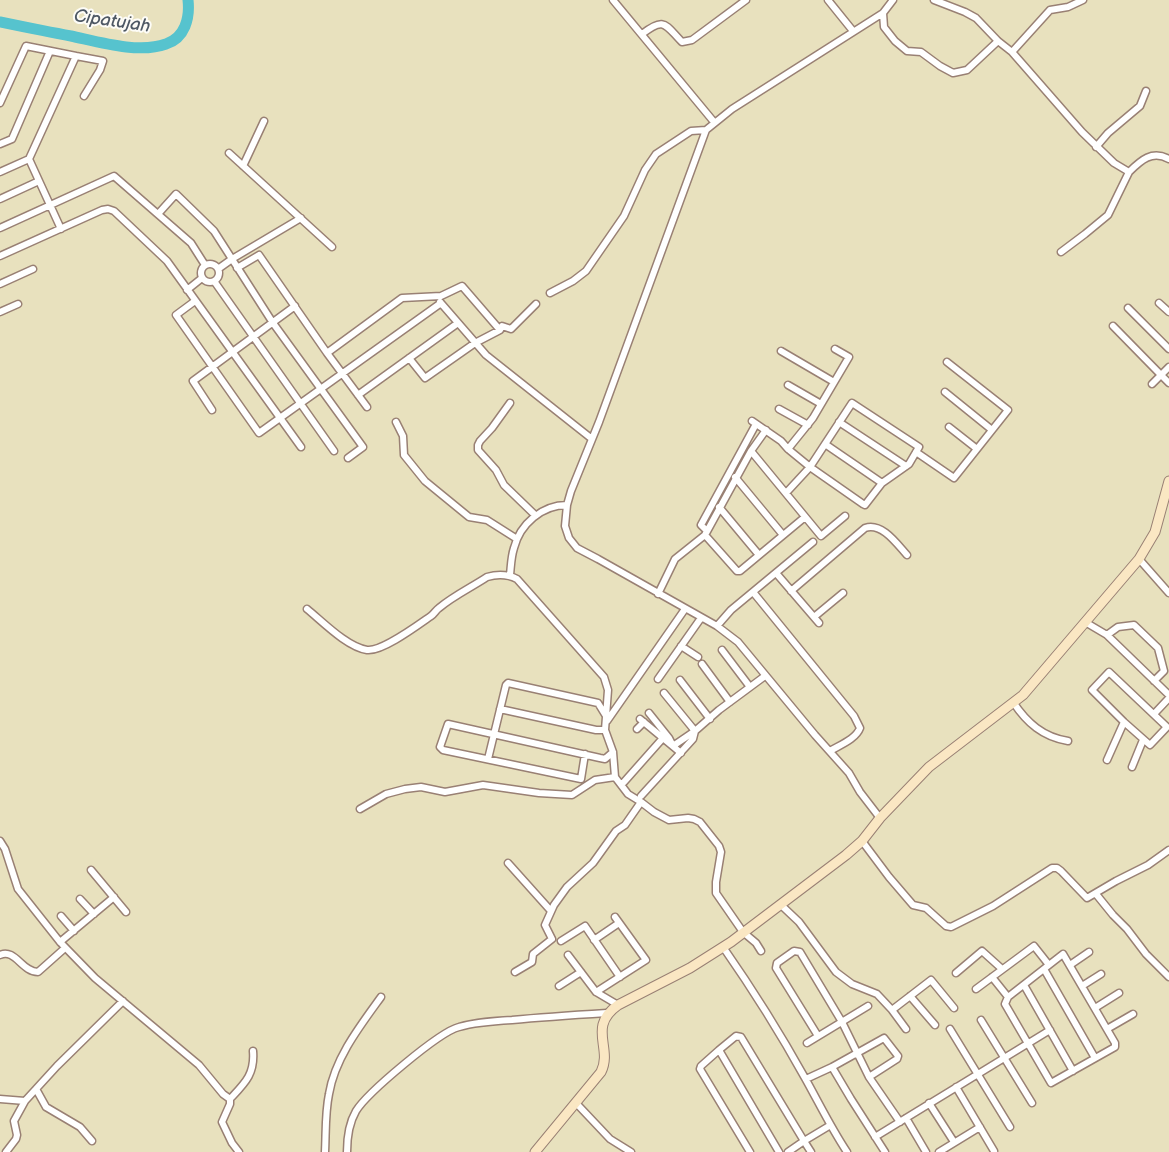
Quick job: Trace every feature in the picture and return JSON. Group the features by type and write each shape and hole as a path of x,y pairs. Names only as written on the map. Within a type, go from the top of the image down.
{"street":[{"path":"613,0 714,122"},
{"path":"642,34 654,24 661,24 672,29 682,42 692,40 746,0"},
{"path":"828,0 853,31"},
{"path":"880,818 860,792 849,773 738,642 717,626 576,548 569,538 565,526 567,505 706,130 714,122 883,13 894,0"},
{"path":"934,0 976,18 998,41 1012,52 1065,115 1096,147 1114,164 1129,172"},
{"path":"1012,52 1050,10 1083,0"},
{"path":"883,13 884,27 895,41 908,51 921,52 953,73 967,70 998,41"},
{"path":"0,103 26,46 103,61 100,70 84,96"},
{"path":"0,144 12,139 50,51"},
{"path":"0,172 29,159 76,56"},
{"path":"1096,147 1108,133 1140,106 1146,90"},
{"path":"243,166 264,121"},
{"path":"550,293 573,281 586,271 624,216 644,170 656,154 691,131 706,130"},
{"path":"229,153 332,247"},
{"path":"1061,252 1108,215 1129,172 1150,155 1159,155 1169,159"},
{"path":"29,159 61,229"},
{"path":"0,228 114,176 191,243 205,265"},
{"path":"0,198 39,181"},
{"path":"158,214 176,194 214,231 273,322 320,390 363,447 348,458"},
{"path":"0,256 102,210 114,211 167,261 301,447"},
{"path":"218,269 301,218"},
{"path":"237,268 259,256 367,407"},
{"path":"211,264 218,269 219,275 214,281 208,282 202,278 201,272 205,265 211,264"},
{"path":"0,284 33,269"},
{"path":"187,290 202,278"},
{"path":"214,281 334,451"},
{"path":"327,353 402,298 436,297 462,286 500,330"},
{"path":"436,297 486,355 592,439"},
{"path":"195,301 176,315 259,433 441,304"},
{"path":"1159,303 1169,312"},
{"path":"0,312 18,304"},
{"path":"409,358 425,378 475,343 500,330 502,326 511,329 536,304"},
{"path":"212,410 193,381 295,306"},
{"path":"1128,308 1169,349"},
{"path":"358,395 458,323"},
{"path":"1112,326 1169,383"},
{"path":"788,449 808,425 849,357 835,349"},
{"path":"781,351 834,382"},
{"path":"916,452 954,478 1008,410 948,362"},
{"path":"1152,384 1169,368"},
{"path":"788,385 821,404"},
{"path":"945,392 992,430"},
{"path":"510,403 480,441 478,450 496,470 504,485 535,514"},
{"path":"786,493 810,467 853,403 918,445 919,447 906,466 882,484 866,504 862,504 810,467 781,441 754,422 701,525 737,571 740,571 805,517"},
{"path":"779,409 808,425"},
{"path":"396,422 403,436 404,455 425,481 470,517 487,520 517,539"},
{"path":"839,422 906,466"},
{"path":"949,427 977,449"},
{"path":"658,594 675,559 706,533 735,478 766,430"},
{"path":"825,444 882,484"},
{"path":"751,451 821,536 846,516"},
{"path":"735,478 783,535"},
{"path":"347,1152 351,1122 364,1102 376,1089 444,1033 458,1027 485,1022 607,1013 618,1005 690,968 723,947 862,840 880,818 929,767 1023,695 1139,559 1155,532 1167,494 1169,481"},
{"path":"510,575 517,539 535,514 556,505 567,505"},
{"path":"719,507 760,555"},
{"path":"705,517 712,522"},
{"path":"791,591 869,527 876,527 885,532 907,555"},
{"path":"717,626 731,610 813,542"},
{"path":"1139,559 1169,593"},
{"path":"776,573 816,620 843,594"},
{"path":"307,609 347,641 367,650 376,650 411,630 423,619 431,616 439,607 487,577 495,574 510,575 517,579 604,678 608,690 605,727 613,752 615,778 628,794 641,799 654,812 669,820 694,819 700,822 719,846 721,852 716,893 743,932 756,942 762,951"},
{"path":"753,592 854,716 860,728 849,740 830,751"},
{"path":"500,709 596,730 605,727 685,609"},
{"path":"658,679 700,618"},
{"path":"1085,622 1107,635 1169,696 1154,714"},
{"path":"1107,635 1118,627 1134,625 1152,642 1158,648 1164,671 1154,681"},
{"path":"681,646 698,657"},
{"path":"722,650 750,687"},
{"path":"702,664 730,702"},
{"path":"1109,672 1167,727 1150,745 1142,740 1124,722 1092,690 1109,672"},
{"path":"673,746 765,676"},
{"path":"680,680 710,719"},
{"path":"488,759 508,683 598,703 606,717"},
{"path":"515,972 532,962 533,954 552,939 545,925 551,911 567,888 593,863 616,831 625,825 641,799 693,739 694,731 664,693"},
{"path":"1013,702 1022,716 1041,733 1054,739 1068,741"},
{"path":"649,713 673,746"},
{"path":"638,729 642,721 681,752"},
{"path":"1107,760 1124,722"},
{"path":"586,754 581,779 443,750 440,747 448,724 586,754 605,759 613,752"},
{"path":"624,782 663,738"},
{"path":"1132,767 1142,740"},
{"path":"360,809 386,794 421,787 445,792 483,785 539,793 572,795 595,780 615,778"},
{"path":"862,840 889,877 913,905 923,906 930,910 949,927 994,906 1054,868 1061,871 1088,898 1148,865 1169,850"},
{"path":"0,841 5,849 18,889 63,945 84,968 199,1065 223,1094 230,1099"},
{"path":"508,863 551,911"},
{"path":"91,870 126,912"},
{"path":"1096,894 1146,954 1169,977"},
{"path":"0,955 4,953 10,954 26,969 38,972 74,931 114,897"},
{"path":"80,898 94,914"},
{"path":"780,904 799,922 836,972 852,984 877,994 906,1029"},
{"path":"61,916 74,931"},
{"path":"594,940 617,920 646,960 596,992"},
{"path":"561,941 584,926 620,977"},
{"path":"976,989 1034,946 1095,1058"},
{"path":"723,947 756,995 806,1079 830,1126 847,1152"},
{"path":"818,1036 776,968 777,962 794,951 800,952 842,1022 868,1077 926,1152"},
{"path":"956,973 982,951 1002,969"},
{"path":"1070,965 1089,952"},
{"path":"1063,954 1070,965 1115,1043 1115,1047 1051,1083 1005,1004 1008,997 1063,954"},
{"path":"568,955 596,992 618,1005"},
{"path":"558,986 582,972"},
{"path":"1082,986 1101,974"},
{"path":"992,977 1008,997"},
{"path":"892,1010 931,980 954,1008"},
{"path":"1024,985 1073,1071"},
{"path":"1095,1008 1119,993"},
{"path":"910,996 935,1025"},
{"path":"325,1152 327,1112 332,1083 344,1052 381,997"},
{"path":"6,1152 16,1139 14,1120 25,1100 123,1001"},
{"path":"808,1043 868,1006"},
{"path":"535,1152 604,1067 605,1058 601,1035 607,1013"},
{"path":"1107,1030 1133,1014"},
{"path":"981,1020 1032,1103"},
{"path":"950,1029 1010,1127"},
{"path":"875,1137 1050,1030"},
{"path":"750,1152 700,1069 701,1066 736,1036 741,1037 811,1152"},
{"path":"806,1079 832,1067 883,1037 898,1056 896,1061 868,1077"},
{"path":"719,1050 778,1152"},
{"path":"239,1152 222,1125 223,1117 230,1104 230,1099 249,1078 254,1062 253,1051"},
{"path":"832,1067 850,1099 885,1152"},
{"path":"956,1087 994,1151"},
{"path":"36,1089 46,1107 80,1127 92,1141"},
{"path":"0,1099 25,1100"},
{"path":"576,1103 610,1140 631,1152"},
{"path":"929,1104 954,1142"},
{"path":"788,1152 830,1126"},
{"path":"938,1152 980,1127"}],"waterway":[{"name":"Cipatujah","path":"0,22 119,46 155,47 172,41 182,32 187,20 188,0"}]}
